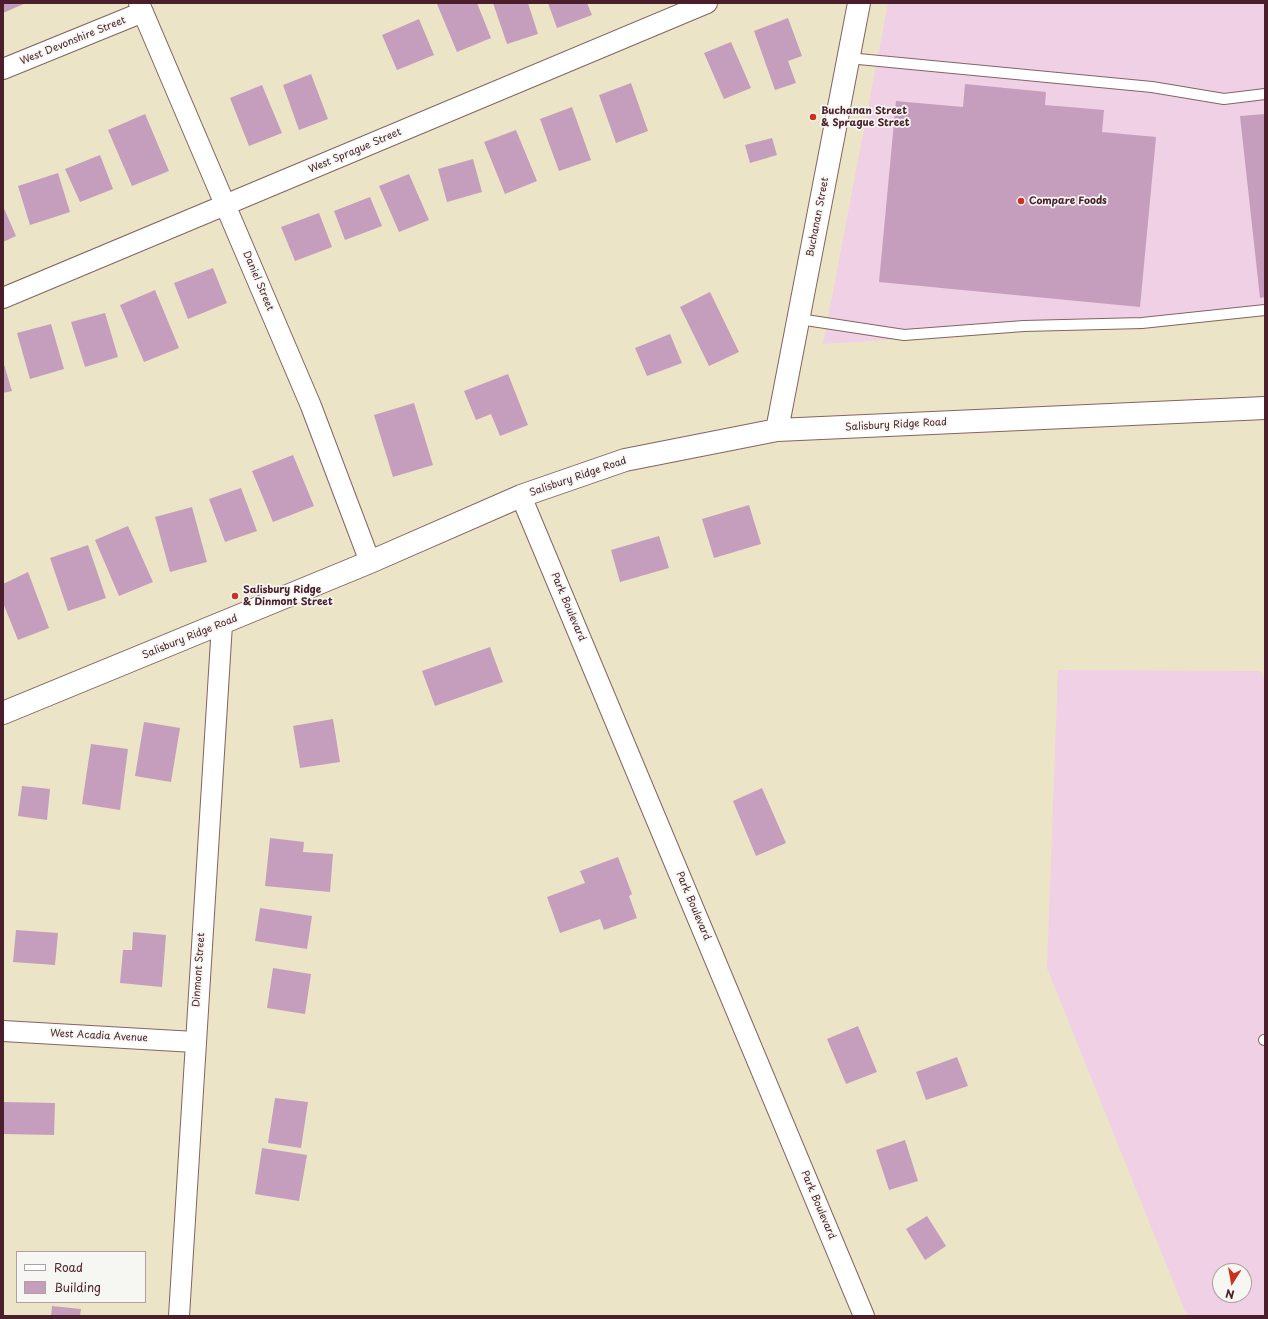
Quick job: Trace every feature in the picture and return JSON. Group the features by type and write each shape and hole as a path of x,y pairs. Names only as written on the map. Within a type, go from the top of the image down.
{"street":[{"name":"West Sprague Street","path":"3,298 227,206 707,3"},
{"name":"Buchanan Street","path":"778,430 859,3"},
{"name":"Daniel Street","path":"141,8 227,206 311,406 370,562"},
{"name":"West Devonshire Street","path":"3,69 141,8"},
{"name":"Salisbury Ridge Road","path":"3,712 222,624 370,562 521,496 625,460 778,430 1265,408"},
{"name":"Park Boulevard","path":"521,496 864,1316"},
{"name":"Dinmont Street","path":"178,1316 222,624"},
{"name":"West Acadia Avenue","path":"3,1031 195,1042"}],"lane":[{"path":"848,58 1152,87 1224,99 1265,94"},
{"path":"799,319 904,335 1024,326 1142,323 1265,310"}],"shaded area":[{"path":"888,3 1265,3 1265,316 823,344"},
{"path":"1058,670 1260,671 1265,680 1265,1316 1187,1316 1047,968"}],"building":[{"path":"3,3 26,3 3,13"},
{"path":"477,3 491,38 457,52 437,4"},
{"path":"493,3 528,3 538,34 507,44"},
{"path":"548,3 587,3 592,15 557,28"},
{"path":"788,18 802,56 788,61 796,83 775,90 754,31"},
{"path":"419,19 434,55 397,70 382,35"},
{"path":"731,42 751,88 724,99 704,53"},
{"path":"311,74 328,119 299,130 283,85"},
{"path":"631,83 648,131 616,143 599,95"},
{"path":"965,84 1046,92 1045,105 1104,110 1102,132 1156,137 1140,307 879,282 896,101 963,107"},
{"path":"262,85 282,133 249,146 230,98"},
{"path":"572,107 591,160 559,171 540,119"},
{"path":"145,114 169,171 132,186 108,130"},
{"path":"1265,114 1265,297 1260,298 1240,116"},
{"path":"516,130 537,181 505,194 484,142"},
{"path":"772,138 777,155 750,163 745,145"},
{"path":"100,155 113,189 80,202 65,169"},
{"path":"473,159 482,192 447,202 438,169"},
{"path":"58,173 70,212 30,225 18,186"},
{"path":"409,174 429,220 399,232 379,186"},
{"path":"370,197 382,226 345,240 334,211"},
{"path":"3,206 16,236 3,242"},
{"path":"319,213 332,247 295,261 281,227"},
{"path":"213,268 227,303 188,319 174,283"},
{"path":"155,290 179,348 144,362 120,305"},
{"path":"710,292 739,352 709,366 680,307"},
{"path":"105,313 118,357 85,367 71,322"},
{"path":"51,324 64,369 30,379 17,333"},
{"path":"670,334 682,363 647,376 635,348"},
{"path":"3,361 12,391 3,393"},
{"path":"508,374 528,425 500,436 491,414 476,420 464,391"},
{"path":"414,403 433,465 393,477 374,415"},
{"path":"293,455 314,506 273,522 252,471"},
{"path":"241,488 257,531 225,542 209,499"},
{"path":"749,505 761,544 714,558 702,519"},
{"path":"192,507 207,562 170,572 155,517"},
{"path":"128,526 153,582 119,596 95,540"},
{"path":"659,536 669,568 620,582 611,550"},
{"path":"88,545 106,598 68,611 50,558"},
{"path":"28,572 49,628 18,640 3,603 3,584"},
{"path":"490,647 503,682 435,706 422,671"},
{"path":"333,719 340,762 300,768 293,726"},
{"path":"144,722 180,728 171,782 135,776"},
{"path":"91,744 128,749 120,810 82,804"},
{"path":"22,786 50,789 47,820 18,816"},
{"path":"762,788 786,843 756,856 733,801"},
{"path":"270,838 304,842 303,852 333,854 330,892 265,886"},
{"path":"618,857 632,894 629,896 637,918 604,930 600,919 560,933 547,897 585,883 580,871"},
{"path":"260,908 312,916 307,949 255,941"},
{"path":"16,930 58,933 55,965 13,962"},
{"path":"133,932 166,935 162,987 120,983 123,950 132,950"},
{"path":"273,968 311,974 305,1014 267,1008"},
{"path":"858,1026 877,1072 846,1084 827,1039"},
{"path":"957,1057 968,1086 926,1100 916,1072"},
{"path":"275,1098 308,1102 301,1148 268,1143"},
{"path":"3,1102 55,1103 54,1135 3,1134"},
{"path":"905,1140 918,1181 889,1190 876,1150"},
{"path":"262,1148 307,1155 299,1201 255,1194"},
{"path":"927,1216 946,1246 925,1260 906,1229"},
{"path":"52,1306 81,1309 80,1316 51,1316"}],"place":[{"name":"Buchanan Street & Sprague Street","path":"813,117"},
{"name":"Compare Foods","path":"1021,201"},
{"name":"Salisbury Ridge & Dinmont Street","path":"235,596"}]}
